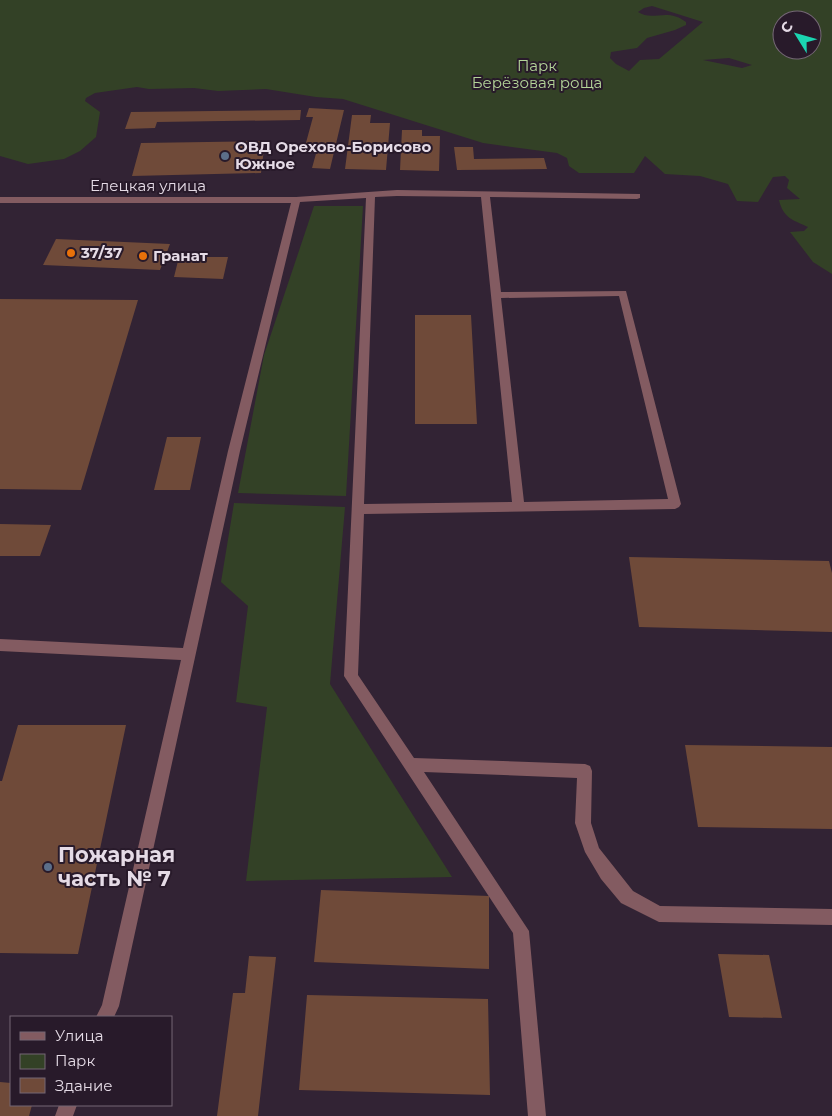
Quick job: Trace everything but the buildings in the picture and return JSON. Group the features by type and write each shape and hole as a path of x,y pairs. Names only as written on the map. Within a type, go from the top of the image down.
{"street":[{"name":"Елецкая улица","path":"0,200 296,200 397,193 637,196"},
{"path":"485,194 519,507"},
{"path":"371,195 351,676 521,931 537,1116"},
{"path":"105,1016 110,1006 234,451 296,200"},
{"path":"358,509 675,504 623,293 496,295"},
{"path":"0,645 188,654"},
{"path":"410,765 585,771 583,823 593,852 627,897 659,914 832,916"}],"green space":[{"name":"Парк Берёзовая роща","path":"0,0 832,0 832,274 813,262 790,232 804,231 808,227 789,218 783,211 779,200 800,199 787,188 789,180 785,176 773,177 758,202 737,201 728,184 700,176 665,174 645,156 634,173 579,173 569,166 567,158 557,153 483,143 343,99 266,89 218,91 194,88 149,89 137,87 95,93 86,98 85,101 100,112 96,137 80,151 64,159 28,164 0,156","holes":["652,6 703,22 659,59 640,60 629,71 616,64 610,58 611,52 637,48 647,38 686,25 686,22 673,16 649,16 638,12","729,58 752,65 742,68 703,60"]},
{"path":"314,206 363,206 346,496 238,493 264,355"},
{"path":"234,503 345,507 330,684 452,877 246,881 267,707 236,702 248,606 221,582"}],"place":[{"name":"ОВД Орехово-Борисово Южное","path":"225,156"},
{"name":"37/37","path":"71,253"},
{"name":"Гранат","path":"143,256"},
{"name":"Пожарная часть № 7","path":"48,867"}]}
